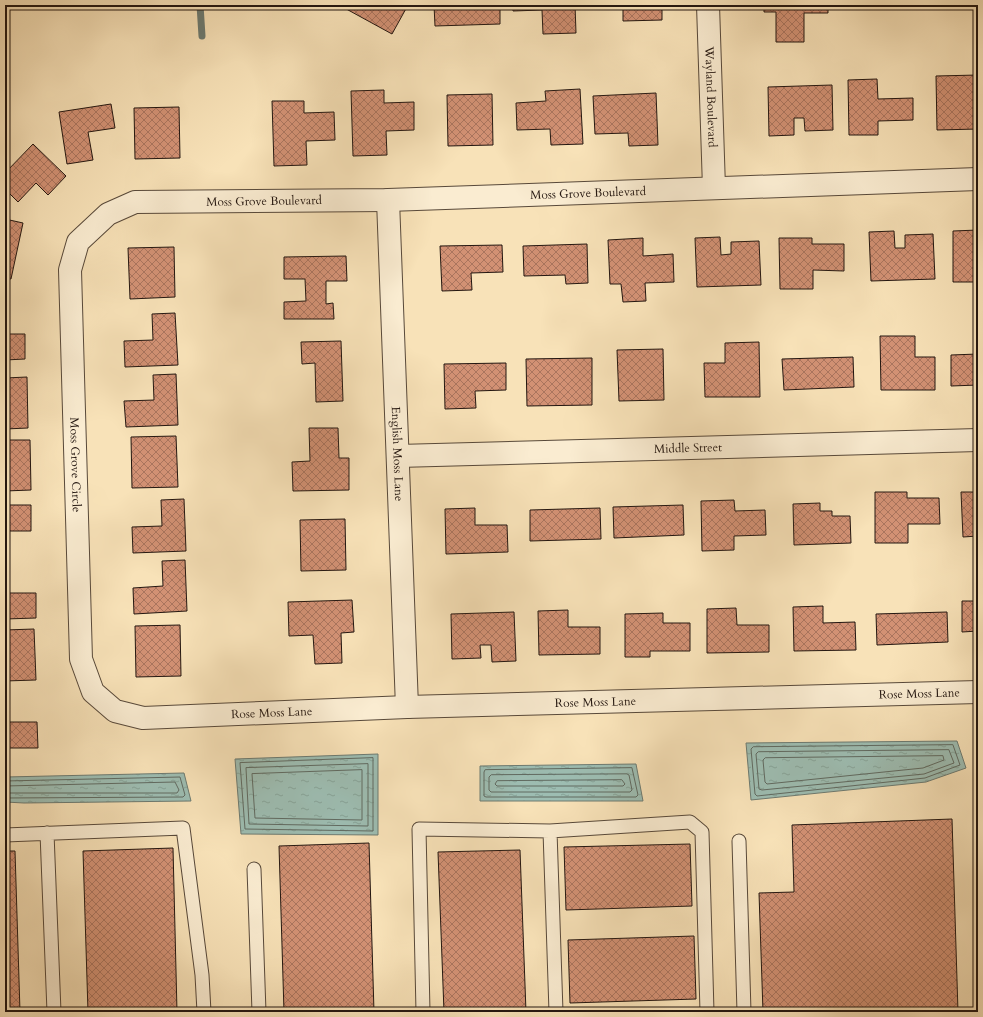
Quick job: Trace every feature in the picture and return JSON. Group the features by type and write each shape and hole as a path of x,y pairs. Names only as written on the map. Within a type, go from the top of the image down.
{"street":[{"name":"Wayland Boulevard","path":"708,5 714,188"},
{"name":"Moss Grove Boulevard","path":"198,202 388,200 978,179"},
{"name":"English Moss Lane","path":"388,200 407,707"},
{"name":"Moss Grove Circle","path":"198,202 135,202 108,214 78,242 70,270 80,651 81,659 93,692 115,711 143,718 214,716"},
{"name":"Middle Street","path":"398,456 978,440"},
{"name":"Rose Moss Lane","path":"214,716 407,707 978,692"}],"lane":[{"path":"423,1012 419,829 550,831 690,822 702,832 707,1012"},
{"path":"5,835 183,828 202,975 204,1012"},
{"path":"550,831 556,1012"},
{"path":"47,833 54,1012"},
{"path":"739,841 744,1012"},
{"path":"254,869 259,1012"}],"water":[{"path":"957,741 966,768 926,782 751,800 746,743"},
{"path":"378,754 378,835 241,834 235,759"},
{"path":"636,764 643,801 480,801 480,766"},
{"path":"184,773 191,801 5,802 5,777"}],"building":[{"path":"339,5 408,5 392,34"},
{"path":"434,5 500,5 500,24 435,26"},
{"path":"513,5 575,5 576,33 543,34 542,10 513,11"},
{"path":"599,5 662,5 662,20 623,21 623,7 599,8"},
{"path":"764,5 828,5 828,13 804,13 804,42 776,42 776,12 764,12"},
{"path":"978,75 978,129 937,130 936,76"},
{"path":"877,79 878,99 913,98 913,120 878,121 878,135 849,135 848,80"},
{"path":"832,85 833,130 805,131 804,118 794,118 794,135 769,136 768,87"},
{"path":"580,89 583,144 551,145 550,129 517,130 516,103 546,101 545,91"},
{"path":"384,90 384,103 414,102 414,130 386,131 387,155 353,156 351,91"},
{"path":"656,93 658,145 629,146 628,133 595,134 593,96"},
{"path":"492,94 493,145 448,146 447,95"},
{"path":"272,101 304,101 304,113 334,112 335,140 306,141 307,165 274,166"},
{"path":"111,104 115,128 88,132 93,160 67,164 59,112"},
{"path":"179,107 180,158 135,159 134,108"},
{"path":"33,144 66,176 48,195 36,183 18,202 5,189 5,173"},
{"path":"5,219 23,223 11,279 5,278"},
{"path":"978,230 978,282 953,282 953,231"},
{"path":"894,231 895,248 905,248 905,235 933,234 935,279 871,281 869,232"},
{"path":"720,237 721,255 731,254 731,242 759,241 761,285 697,287 695,238"},
{"path":"643,238 643,256 673,254 674,282 645,283 646,301 623,302 621,284 610,284 608,240"},
{"path":"779,238 812,238 812,244 844,244 844,271 813,270 813,289 780,289"},
{"path":"587,244 588,283 566,284 565,275 524,276 523,246"},
{"path":"502,245 503,272 471,273 472,290 442,291 440,246"},
{"path":"174,247 175,297 130,299 128,248"},
{"path":"346,256 347,281 326,281 326,304 333,303 334,319 284,319 284,302 306,301 305,279 284,279 284,257"},
{"path":"175,313 178,365 125,367 124,341 153,340 152,314"},
{"path":"5,334 25,334 25,359 5,360"},
{"path":"880,336 915,336 915,357 935,357 935,390 881,390"},
{"path":"341,341 343,401 316,402 315,363 302,364 301,342"},
{"path":"759,342 760,397 705,397 704,363 725,363 725,343"},
{"path":"663,349 664,400 619,401 617,350"},
{"path":"978,354 978,385 951,386 951,355"},
{"path":"853,357 854,387 784,390 782,359"},
{"path":"592,358 592,405 527,406 526,359"},
{"path":"506,363 506,390 475,391 476,408 445,409 444,364"},
{"path":"176,374 178,425 126,427 124,401 154,400 153,375"},
{"path":"27,377 28,428 5,429 5,378"},
{"path":"309,428 338,428 339,458 349,458 349,490 293,491 292,462 310,461"},
{"path":"176,436 178,487 132,488 131,437"},
{"path":"5,440 30,440 31,490 5,491"},
{"path":"875,492 907,492 907,498 939,498 940,524 908,524 908,543 875,543"},
{"path":"961,492 978,492 978,536 963,537"},
{"path":"184,499 186,551 133,553 132,527 162,526 161,500"},
{"path":"734,500 735,511 765,510 766,535 734,536 734,550 702,551 701,501"},
{"path":"820,503 820,511 832,511 832,516 850,516 851,543 794,545 793,504"},
{"path":"5,505 31,505 31,531 5,531"},
{"path":"683,505 684,535 614,538 613,507"},
{"path":"475,508 475,525 507,525 508,552 446,554 445,509"},
{"path":"600,508 601,539 530,541 530,510"},
{"path":"345,519 346,570 301,571 300,520"},
{"path":"185,560 187,611 134,614 133,588 163,586 162,561"},
{"path":"5,568 6,593 36,593 36,618 5,619"},
{"path":"352,600 354,632 341,633 342,663 315,664 313,635 289,636 288,602"},
{"path":"962,601 978,601 978,631 962,632"},
{"path":"823,606 823,623 855,622 856,650 794,651 793,607"},
{"path":"736,608 737,625 769,625 769,652 707,653 707,609"},
{"path":"568,610 568,627 600,627 600,654 539,655 538,611"},
{"path":"514,612 516,661 492,662 491,645 480,645 481,658 452,659 451,614"},
{"path":"947,612 948,642 877,645 876,614"},
{"path":"663,613 663,623 690,623 690,651 650,651 650,657 625,657 625,614"},
{"path":"180,625 181,676 136,677 135,626"},
{"path":"34,629 36,680 5,681 5,630"},
{"path":"5,697 8,697 8,722 37,722 38,748 5,748"},
{"path":"952,819 958,1012 763,1012 759,893 794,892 792,825"},
{"path":"369,843 374,1012 284,1012 279,846"},
{"path":"690,844 692,906 566,910 564,847"},
{"path":"173,848 177,1012 88,1012 83,851"},
{"path":"520,850 526,1012 444,1012 438,852"},
{"path":"5,851 15,851 20,1012 5,1012"},
{"path":"694,936 696,999 570,1003 568,940"}],"waterway":[{"path":"200,5 202,36"}]}
